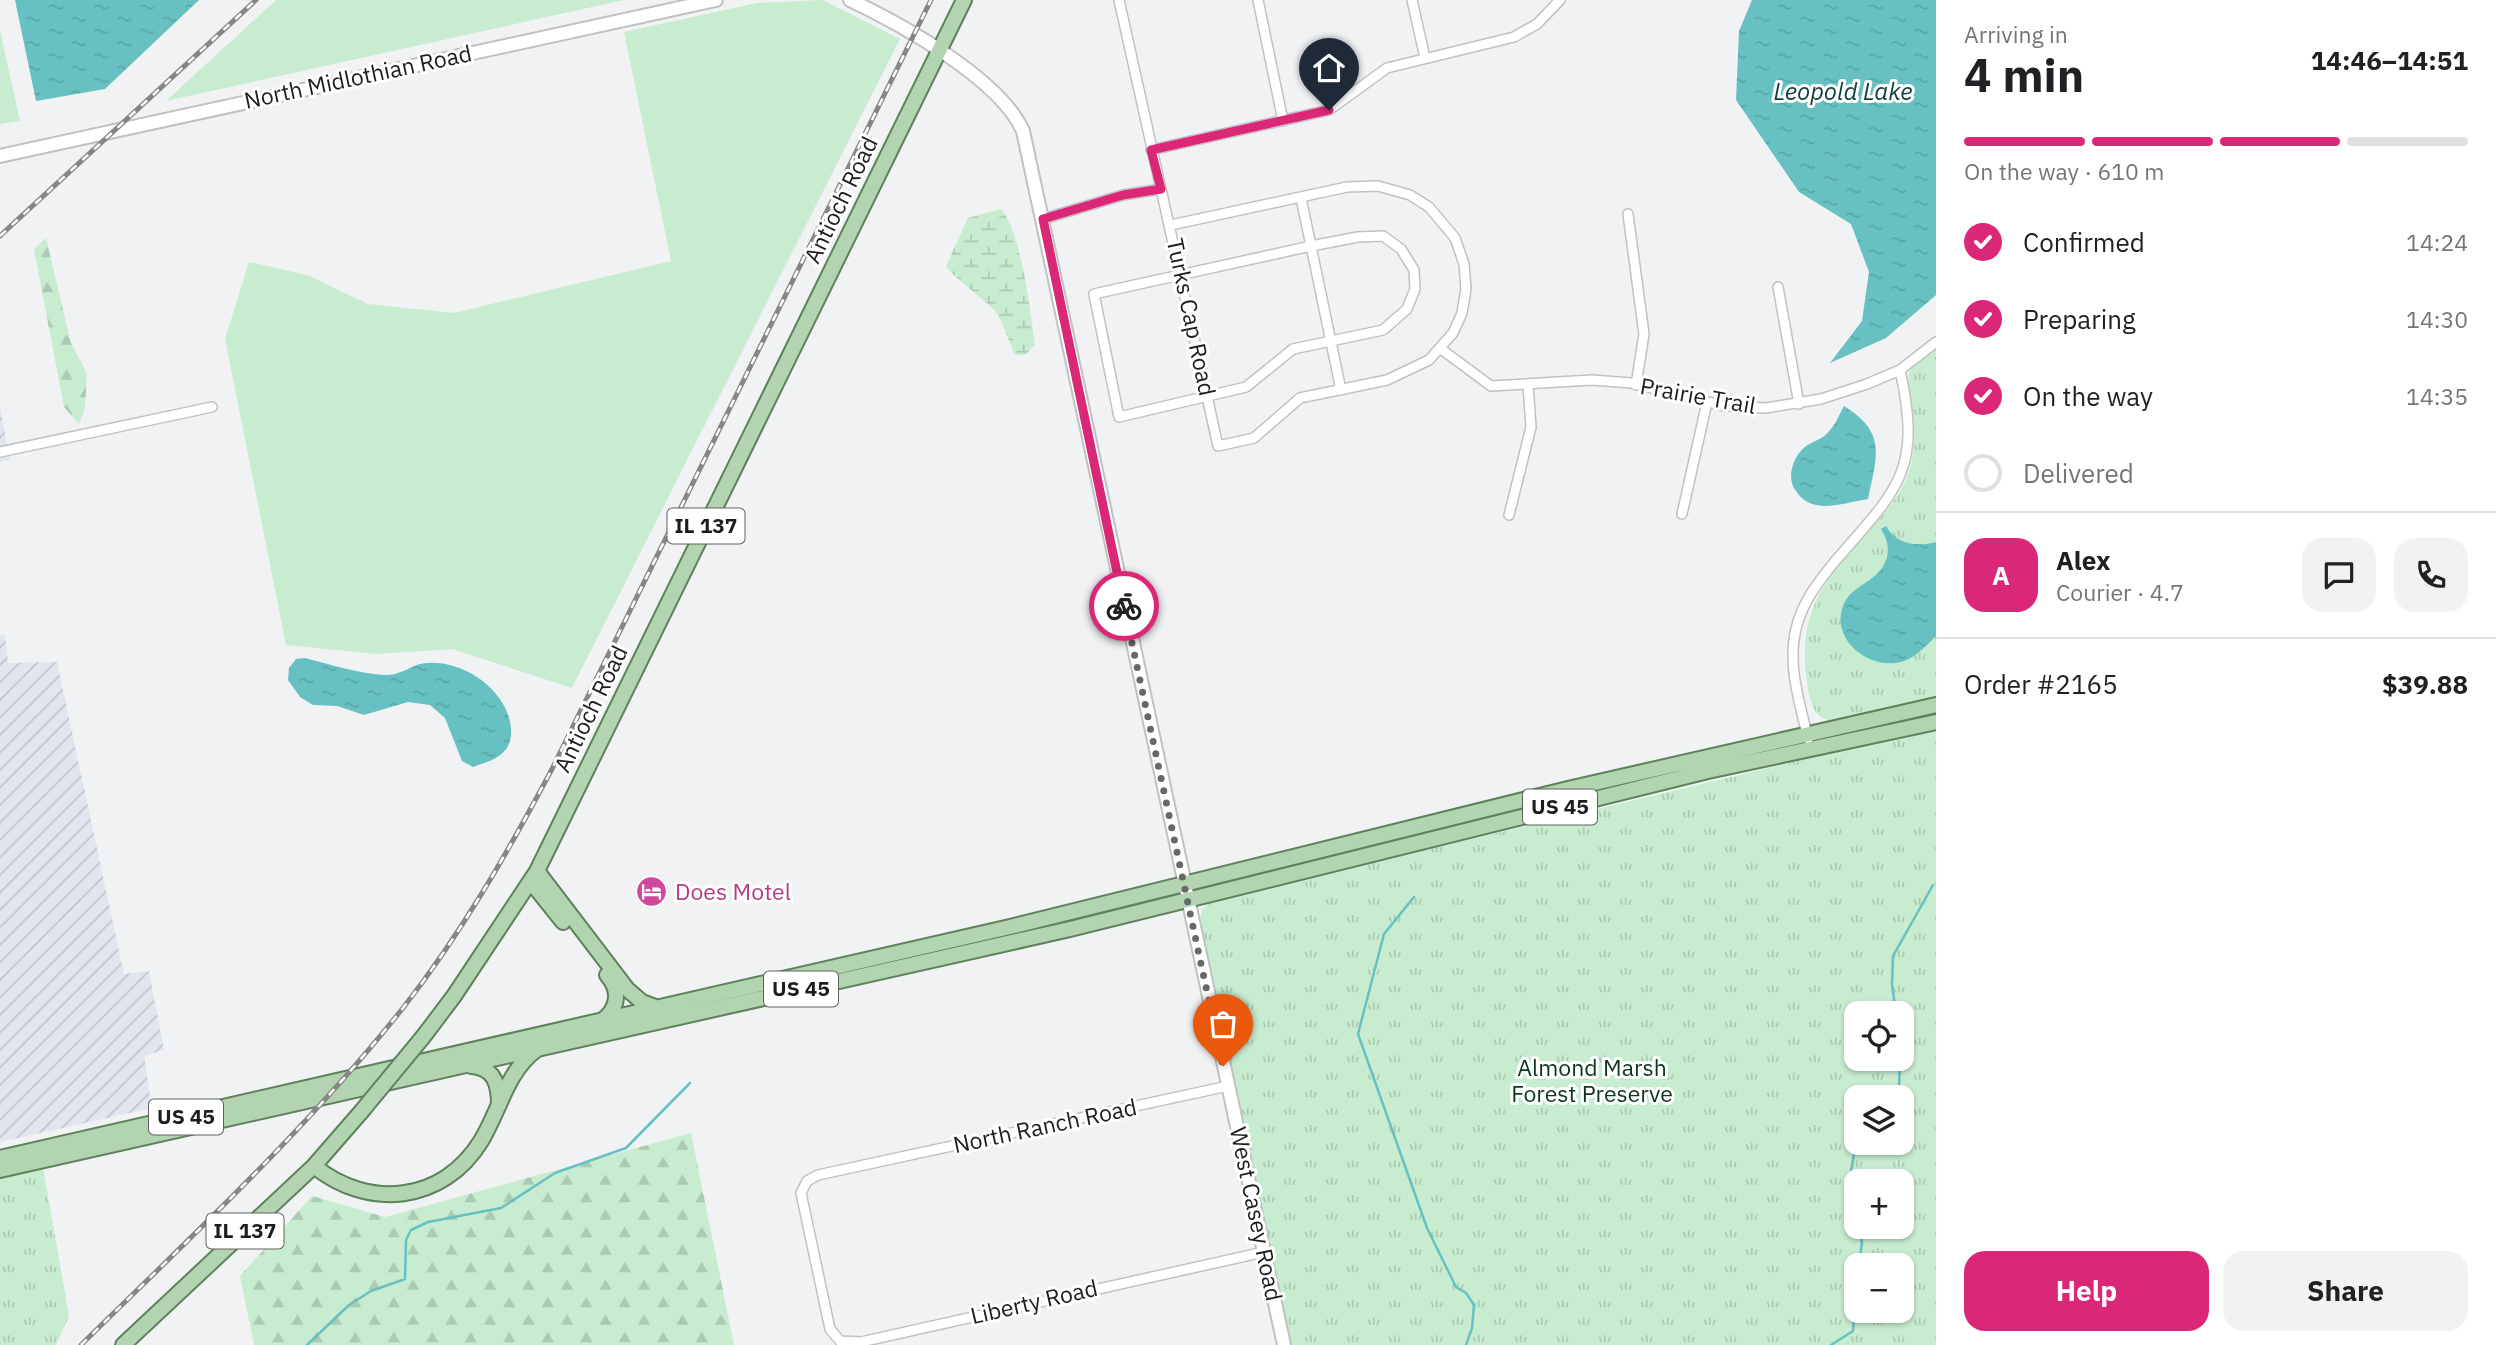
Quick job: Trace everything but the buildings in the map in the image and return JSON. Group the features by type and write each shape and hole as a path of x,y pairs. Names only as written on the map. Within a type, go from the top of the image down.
{"main road":[{"name":"North Midlothian Road","path":"0,156 716,0"},
{"path":"850,0 939,51"},
{"name":"Antioch Road","path":"123,1345 314,1166 423,1037 534,877 964,0"},
{"name":"West Casey Road","path":"939,51 995,92 1018,121 1043,219 1284,1345"},
{"name":"US 45","path":"0,1158 657,1008 1185,892 1809,741 1936,705"},
{"name":"US 45","path":"1809,741 1936,722"},
{"path":"534,877 627,989 657,1008"},
{"path":"534,877 612,981 617,1002 611,1014 601,1022"},
{"name":"US 45","path":"0,1170 1057,932 1185,892"},
{"path":"314,1166 331,1180 378,1196 419,1190 459,1166 480,1143 523,1060 537,1050"},
{"path":"467,1065 482,1067 494,1077 499,1092 499,1107"}],"street":[{"name":"Turks Cap Road","path":"1119,0 1218,446 1254,438 1300,398 1341,390"},
{"path":"1258,0 1283,121"},
{"path":"1412,0 1425,58"},
{"path":"1151,150 1329,110 1376,74 1425,58 1514,37 1537,24 1560,0"},
{"path":"1171,225 1347,187 1378,186 1410,195 1438,216 1455,238 1466,275 1462,313 1441,349 1423,364 1402,375 1341,390 1301,198"},
{"path":"1043,219 1123,195 1161,189"},
{"path":"1628,214 1644,334 1636,385"},
{"path":"1383,236 1401,249 1414,270 1415,289 1407,309 1383,330 1285,352 1246,387 1119,417 1094,294 1181,274 1358,237 1383,236"},
{"path":"1778,287 1799,404"},
{"name":"Prairie Trail","path":"1441,349 1491,386 1592,380 1636,385 1707,402 1747,408 1799,404 1867,384 1900,370 1936,342"},
{"path":"1809,741 1794,671 1796,627 1818,582 1884,505 1902,474 1910,424 1900,370"},
{"path":"1509,515 1531,427 1528,385"},
{"path":"1682,514 1707,402"},
{"path":"0,452 212,407"},
{"name":"North Ranch Road","path":"825,1308 801,1189 807,1181 818,1175 862,1165 1228,1086"},
{"name":"Liberty Road","path":"825,1308 833,1335 840,1341 861,1342 1264,1252"}],"shaded area":[{"path":"0,407 10,460 0,462"},
{"path":"0,635 5,635 8,663 57,662 124,974 149,971 164,1050 144,1056 152,1108 0,1142"}],"green space":[{"path":"276,0 624,0 166,101"},
{"path":"823,0 900,39 572,688 452,649 377,654 286,645 225,339 249,262 307,275 368,304 454,313 671,261 624,32 757,3"},
{"path":"0,30 20,121 0,124"},
{"path":"1001,209 1014,235 1028,294 1035,345 1025,355 1015,355 994,310 946,266 968,218"},
{"path":"46,238 71,343 87,374 85,408 79,424 64,407 34,249"},
{"path":"1936,348 1936,699 1835,721 1828,720 1815,711 1808,689 1805,643 1808,624 1814,605 1834,572 1885,513 1903,486 1910,469 1914,440 1909,371"},
{"name":"Almond Marsh Forest Preserve","path":"1936,728 1936,1345 1289,1345 1200,923 1202,909 1212,901"},
{"path":"691,1133 734,1345 254,1345 240,1276 312,1196 385,1217"},
{"path":"43,1167 69,1316 56,1345 0,1345 0,1178"}],"water":[{"path":"15,0 199,0 105,89 36,101"},
{"name":"Leopold Lake","path":"1752,0 1936,0 1936,295 1886,338 1830,363 1862,321 1869,272 1851,224 1799,192 1736,100 1739,31"},
{"path":"1844,406 1867,426 1876,446 1868,499 1827,506 1809,503 1792,484 1793,465 1802,449 1830,430"},
{"path":"1886,526 1896,537 1908,543 1936,542 1936,636 1913,656 1896,663 1873,660 1853,648 1842,629 1841,618 1847,599 1877,574 1886,560 1887,544 1881,529"},
{"path":"305,658 354,671 384,675 398,673 420,664 435,663 467,671 494,691 503,704 509,719 510,741 503,753 473,767 462,761 445,718 430,705 408,702 364,715 337,706 313,705 300,697 288,680 289,668 296,659"}],"waterway":[{"path":"1894,1001 1893,956 1933,885"},
{"path":"1414,897 1384,934 1358,1034 1427,1228 1456,1287 1466,1293 1474,1305 1472,1328 1466,1345"},
{"path":"1899,1085 1900,1071"},
{"path":"307,1345 349,1305 371,1291 405,1279 406,1240 411,1230 428,1222 501,1208 555,1173 626,1148 690,1083"},
{"path":"1851,1169 1854,1155"},
{"path":"1861,1239 1861,1253"},
{"path":"1831,1345 1853,1331 1854,1323"}],"railway":[{"path":"0,236 256,0"},
{"path":"81,1345 206,1223 327,1097 403,1008 464,922 501,862 552,769 931,0"}],"way so far":[{"path":"1124,606 1223,1066"}],"place":[{"name":"Does Motel","path":"652,892"}],"route":[{"path":"1124,606 1043,219 1123,195 1161,189 1151,150 1329,110"}]}
